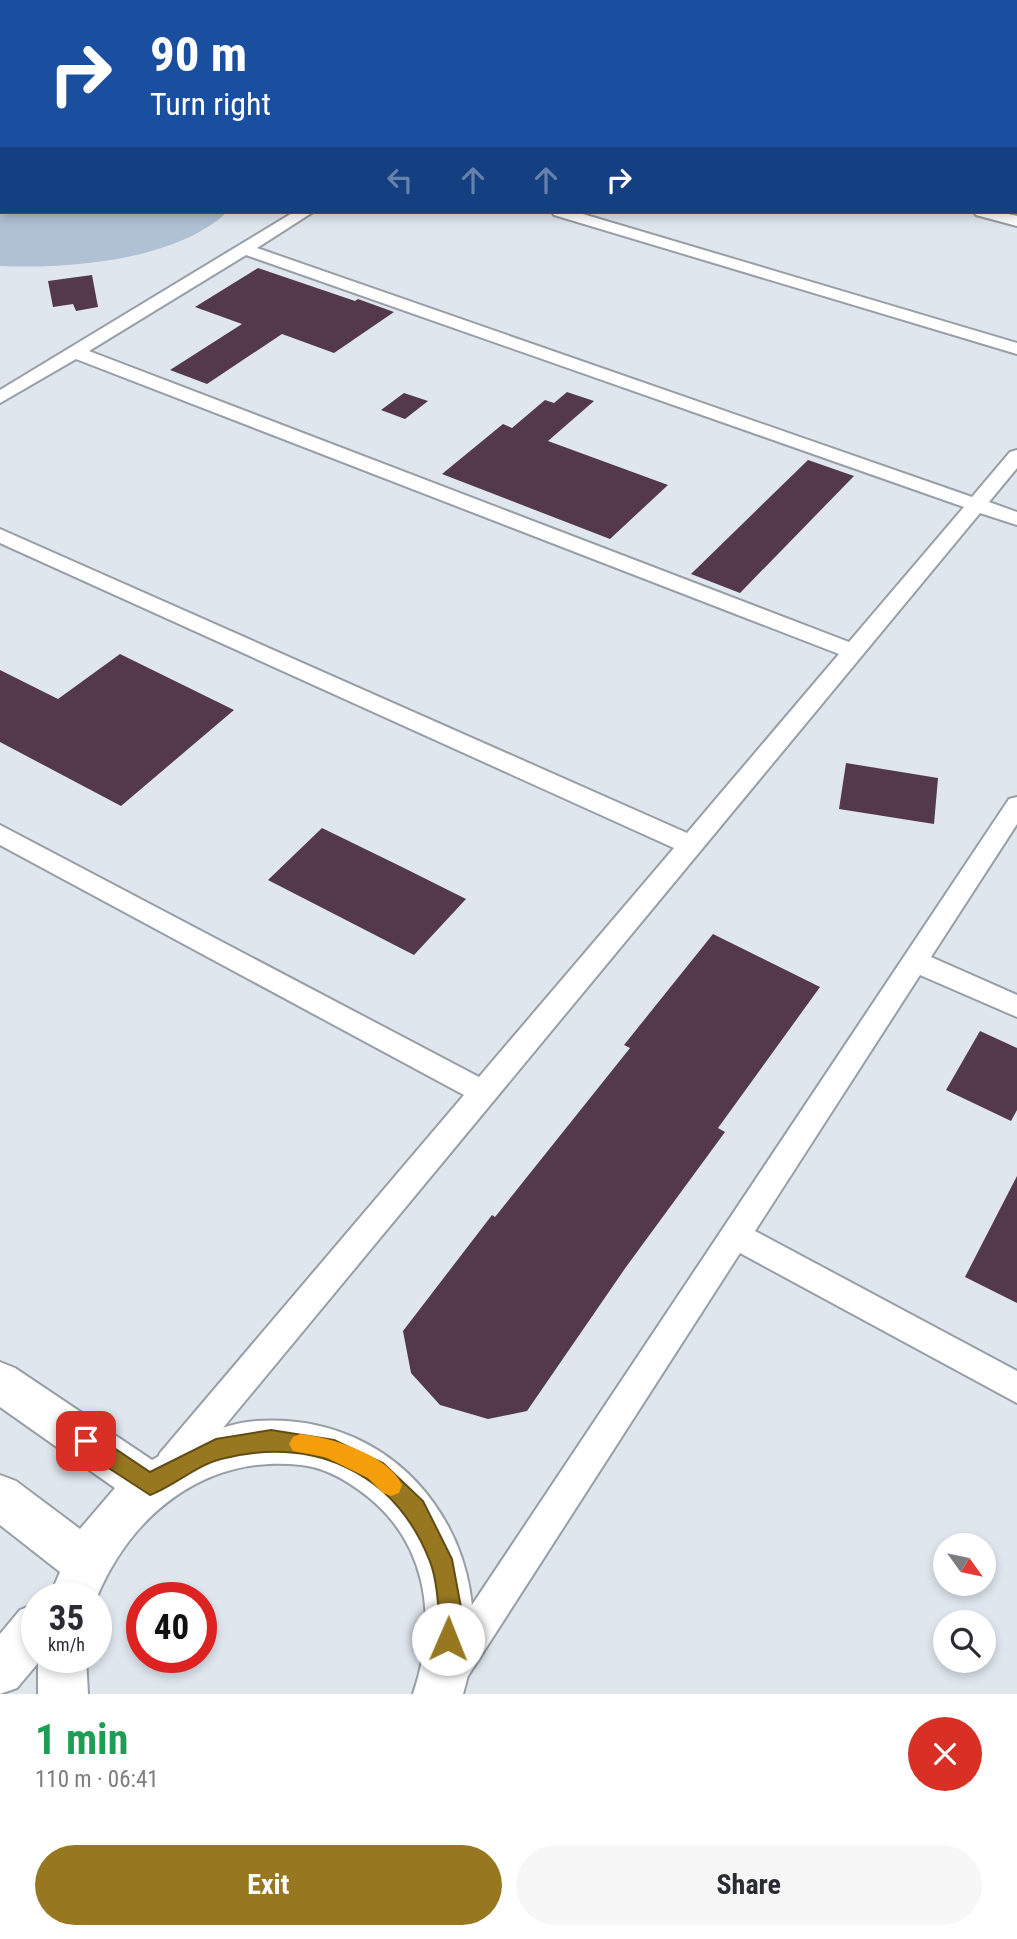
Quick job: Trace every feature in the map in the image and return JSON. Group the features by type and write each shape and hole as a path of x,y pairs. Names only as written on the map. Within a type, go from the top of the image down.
{"street":[{"path":"0,398 302,214"},
{"path":"567,214 1017,349"},
{"path":"990,214 1017,221"},
{"path":"245,248 1017,519"},
{"path":"74,352 854,652"},
{"path":"75,1582 114,1520 156,1480 1017,456"},
{"path":"0,535 691,845"},
{"path":"440,1688 1017,805"},
{"path":"0,834 484,1093"},
{"path":"915,961 1017,1007"},
{"path":"735,1235 1017,1388"},
{"path":"0,1382 156,1480"},
{"path":"156,1480 216,1450 271,1440 326,1447 375,1470 415,1508 441,1559 451,1618 440,1688"},
{"path":"0,1497 73,1582"},
{"path":"0,1671 21,1645"},
{"path":"62,1673 62,1694"}],"shaded area":[{"path":"0,214 224,214 205,229 179,242 120,258 57,266 0,266"}],"building":[{"path":"258,268 394,312 334,353 282,334 207,384 170,370 242,324 195,307"},
{"path":"92,275 98,307 76,311 73,304 53,307 48,281"},
{"path":"567,392 594,401 548,441 668,485 610,539 442,474 503,424 512,428 545,400 554,403"},
{"path":"404,393 428,401 405,419 381,410"},
{"path":"808,460 854,476 740,593 691,574"},
{"path":"120,654 234,710 121,806 0,742 0,670 58,699"},
{"path":"846,763 938,778 934,824 839,809"},
{"path":"322,828 466,899 414,955 268,880"},
{"path":"713,934 820,987 718,1128 725,1132 626,1267 527,1411 488,1419 440,1405 411,1373 403,1331 492,1215 495,1217 630,1048 624,1045"},
{"path":"980,1031 1017,1048 1017,1110 1011,1121 946,1090"},
{"path":"1017,1176 1017,1303 965,1277"}],"slow traffic":[{"path":"300,1444 326,1447 375,1470 391,1485"}],"route":[{"path":"86,1441 150,1485 216,1450 271,1440 326,1447 375,1470 415,1508 441,1559 451,1618 448,1639"}]}
